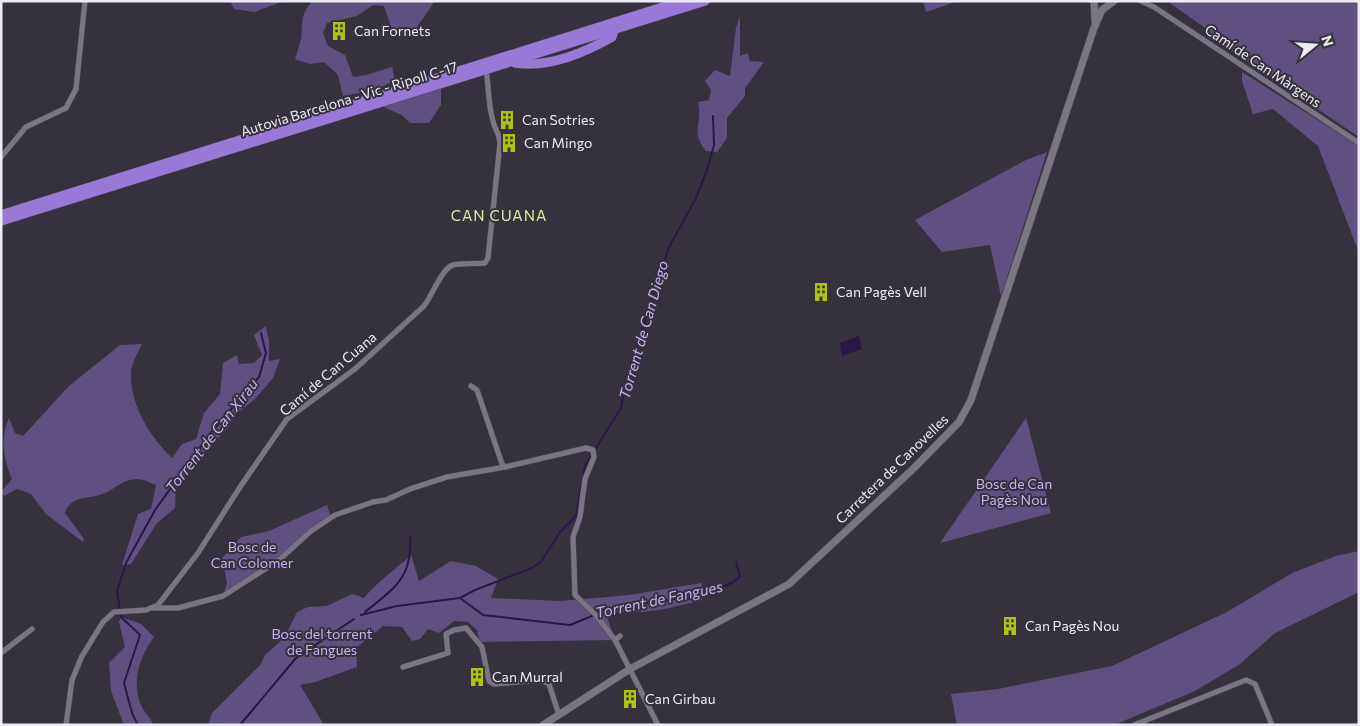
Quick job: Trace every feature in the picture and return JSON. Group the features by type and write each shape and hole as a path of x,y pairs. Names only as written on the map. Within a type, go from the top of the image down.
{"highway":[{"name":"Autovia Barcelona - Vic - Ripoll C-17","path":"1,214 682,1"},
{"name":"Autovia Barcelona - Vic - Ripoll C-17","path":"1,222 512,62 528,65 590,49 612,37 614,30 705,1"}],"street":[{"path":"1,157 26,127 66,108 76,89 85,1"},
{"name":"Carretera de Canovelles","path":"1094,1 1094,28"},
{"name":"Carretera de Canovelles","path":"543,725 630,669 789,584 914,468 959,422 971,400 1094,28 1102,10 1114,1"},
{"name":"Camí de Can Màrgens","path":"1142,1 1154,7 1359,143"},
{"name":"Camí de Can Màrgens","path":"1148,1 1154,7"},
{"name":"Camí de Can Cuana","path":"150,608 158,605 198,553 240,487 287,419 354,369 424,306 433,295 444,271 452,265 485,263 488,258 500,143 499,131 494,126 489,102 486,70"},
{"path":"471,386 477,390 502,464 505,467"},
{"path":"66,725 72,680 94,635 114,612 150,608 178,608 224,596 279,560 311,531 335,516 373,502 386,500 410,489 447,477 505,467 585,448 593,450 594,457 585,479 580,517 573,537 575,595 594,614 615,640 658,725"},
{"path":"1,654 32,628"},
{"path":"403,666 448,653 446,634 454,630 466,628 482,647 489,682 494,684 541,680 549,684 559,715"},
{"path":"615,640 620,636"},
{"path":"1134,725 1241,681 1251,681 1257,688 1272,725"}],"green space":[{"path":"230,1 284,1 254,12 234,9"},
{"path":"313,1 435,1 410,37 391,27 384,6 373,5 357,16 327,23 323,33 328,46 345,55 353,77 392,67 395,80 376,90 343,96 338,75 324,62 310,64 295,59 301,39 304,14"},
{"path":"923,1 958,1 926,12"},
{"path":"1167,1 1359,1 1359,137 1233,52 1208,30"},
{"path":"740,16 740,56 748,53 750,61 764,62 745,88 745,96 727,118 727,138 717,152 706,151 701,144 698,132 698,102 709,100 711,90 705,81 715,70 730,76 736,28"},
{"path":"1242,72 1359,146 1359,253 1318,146 1273,109 1253,114 1242,81"},
{"path":"441,88 441,105 429,123 410,123 402,115 381,106"},
{"path":"1047,152 1001,296 990,245 942,252 915,220 1026,160"},
{"path":"266,326 269,342 269,361 280,359 273,378 255,399 236,414 228,428 196,461 176,488 175,508 157,523 131,564 122,565 138,514 151,509 156,485 132,479 105,493 82,498 72,503 65,513 84,539 83,542 46,514 31,494 17,489 4,496 1,492 12,479 6,463 4,448 4,433 9,418 15,433 23,436 69,386 120,345 142,344 131,369 134,397 149,430 172,458 182,444 196,439 204,413 220,394 223,363 237,355 239,364 254,363 262,355 254,335"},
{"name":"Bosc de Can Pagès Nou","path":"1026,418 1051,513 940,543"},
{"name":"Bosc de Can Colomer","path":"327,505 331,518 279,560 223,596 227,583 222,558 241,537 269,531"},
{"path":"1359,551 1359,592 1275,633 1240,664 1195,691 1114,725 957,725 951,694 998,689 1112,666 1227,612 1292,573 1336,556"},
{"name":"Bosc del torrent de Fangues","path":"411,555 419,581 451,561 476,566 498,579 491,598 561,601 629,595 702,583 702,600 653,611 606,614 615,640 480,642 477,630 468,622 454,621 439,633 428,629 420,639 412,641 402,627 383,626 356,648 357,667 315,682 300,685 324,725 208,725 212,713 261,664 265,655 284,638 297,612 308,607 327,606 352,594 364,598 381,580"},
{"path":"121,617 141,624 154,637 138,669 137,687 141,705 154,725 124,725 111,691 109,663 125,647 119,622"}],"shaded area":[{"path":"859,336 862,349 842,356 840,343"}],"waterway":[{"name":"Torrent de Can Diego","path":"594,451 621,408 627,376 669,247 695,200 706,173 714,145 713,116"},
{"name":"Torrent de Can Xirau","path":"138,725 132,713 124,683 140,635 121,617 117,591 126,563 155,510 208,436 259,377 266,353 261,333"},
{"name":"Torrent de Can Diego","path":"460,598 475,590 532,568 541,562 560,532 576,516 585,466 592,455"},
{"path":"365,612 385,596 405,572 410,550 410,536"},
{"name":"Torrent de Fangues","path":"361,615 397,606 460,598 483,615 570,625 592,616 600,610 674,599 715,590 730,584 740,576 736,562"},
{"name":"Torrent de Fangues","path":"240,725 296,658 354,619"}],"place":[{"name":"Can Fornets","path":"339,31"},
{"name":"Can Sotries","path":"507,120"},
{"name":"Can Mingo","path":"509,143"},
{"name":"Can Pagès Vell","path":"821,292"},
{"name":"Can Pagès Nou","path":"1010,626"},
{"name":"Can Murral","path":"477,677"},
{"name":"Can Girbau","path":"630,699"}],"district":[{"name":"CAN CUANA","path":"499,216"}]}
